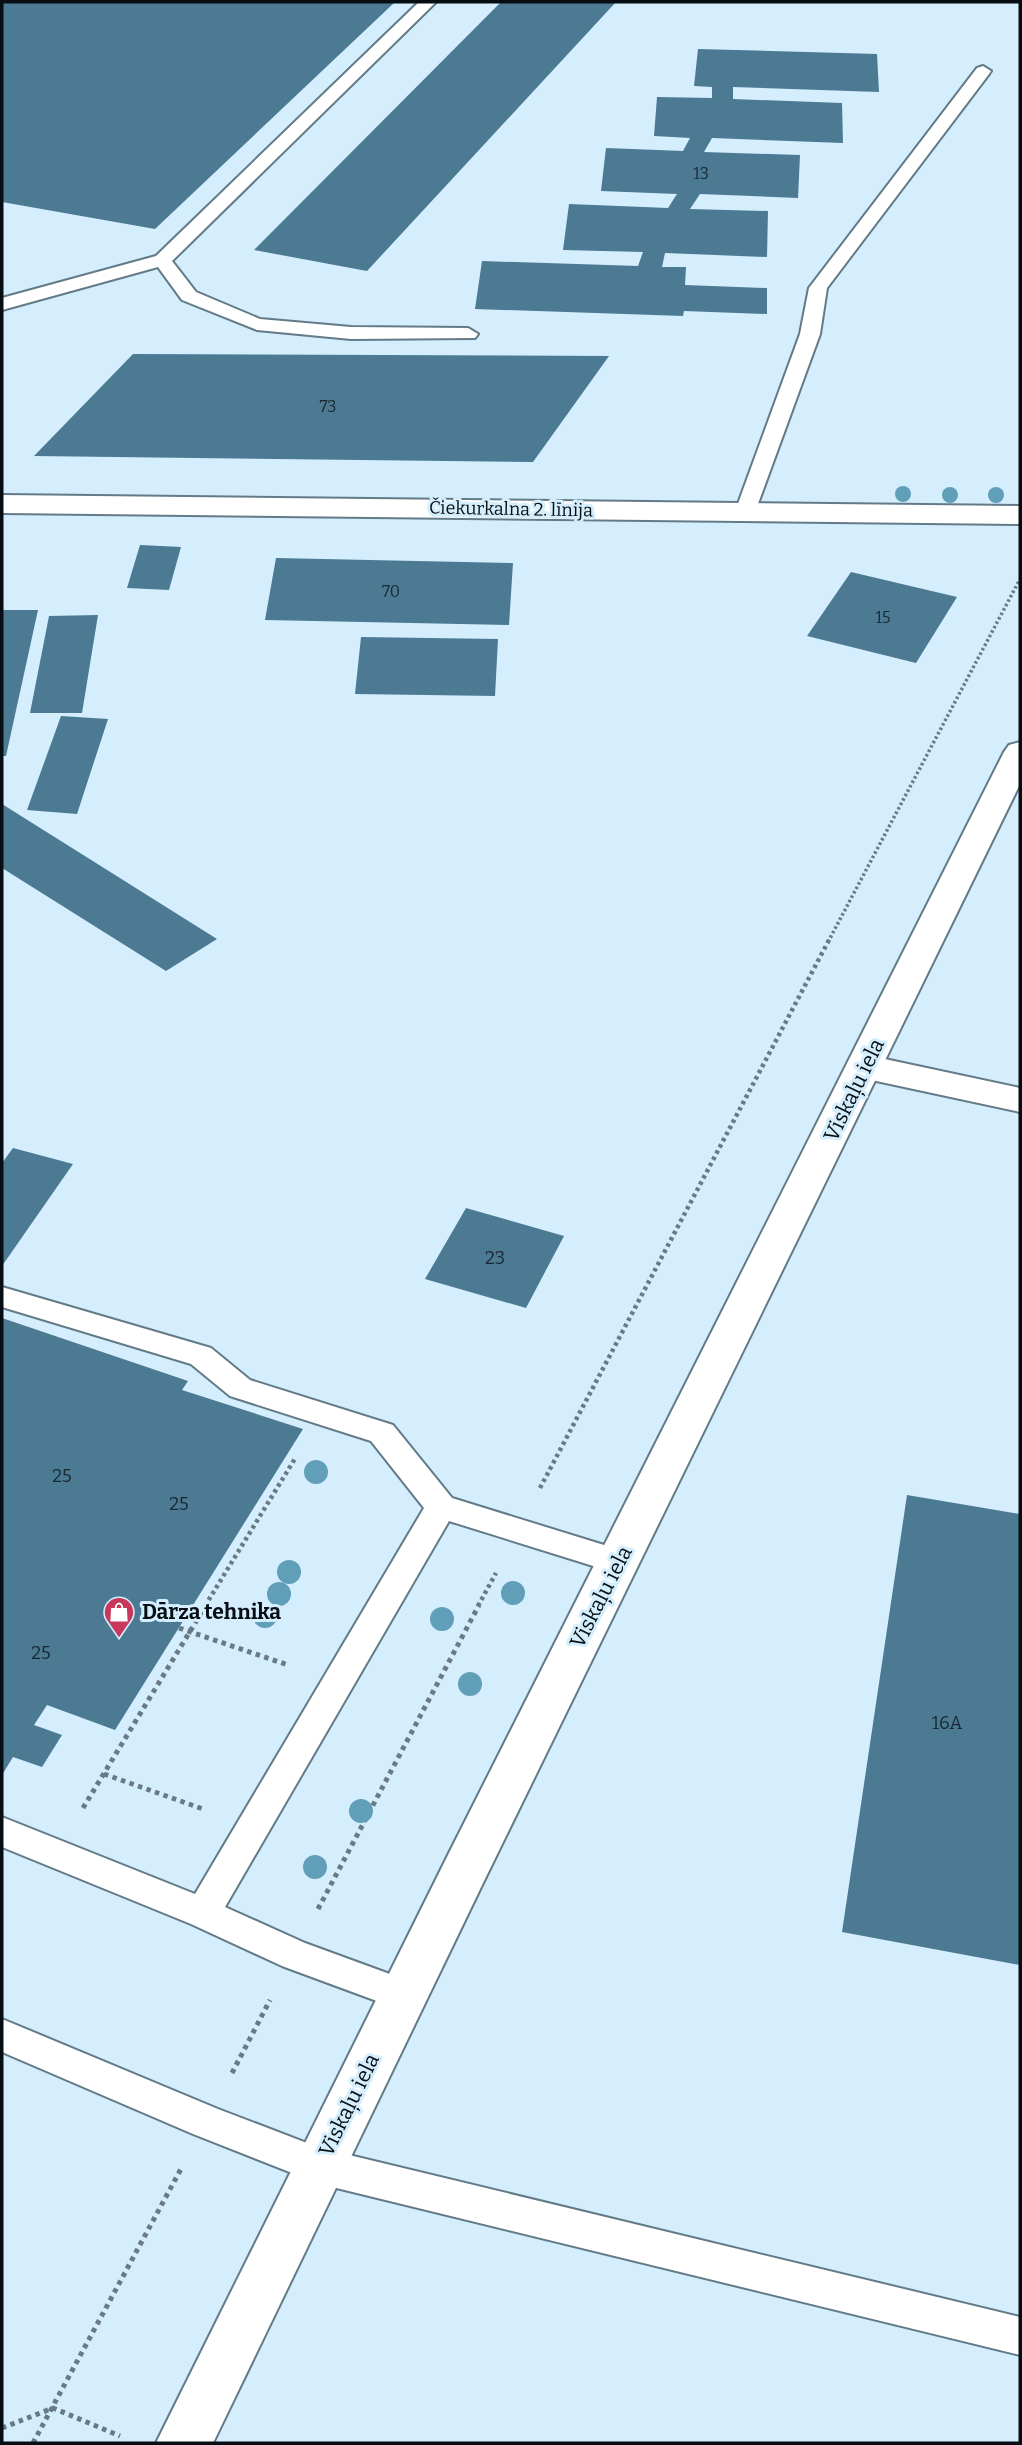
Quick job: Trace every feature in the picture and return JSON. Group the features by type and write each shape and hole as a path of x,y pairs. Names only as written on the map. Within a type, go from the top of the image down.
{"street":[{"name":"Čiekurkalna 2. līnija","path":"2,504 1020,515"},
{"name":"Viskaļu iela","path":"184,2443 1020,752"},
{"path":"866,1067 1020,1100"}],"lane":[{"path":"2,304 162,260 428,2"},
{"path":"745,512 810,334 818,288 983,71"},
{"path":"162,260 189,296 257,324 351,333 468,334"},
{"path":"2,1297 201,1356 240,1388 382,1433 441,1507 619,1562"},
{"path":"203,1913 441,1507"},
{"path":"2,1832 203,1913 294,1955 404,1995"},
{"path":"2,2035 206,2122 320,2165 1020,2336"}],"path":[{"path":"55,1854 322,1414"},
{"path":"179,1628 339,1682"},
{"path":"104,1773 254,1827"},
{"path":"2,2428 53,2408 125,2438"}],"building":[{"path":"2,2 395,2 155,229 2,202"},
{"path":"501,2 616,2 367,271 254,250"},
{"path":"698,49 877,54 879,92 733,87 733,99 842,103 843,143 712,138 704,152 800,155 798,198 700,194 690,209 768,211 767,257 665,253 662,267 686,267 685,285 767,288 767,314 684,311 683,316 475,309 482,261 638,266 643,252 563,250 569,204 668,208 677,194 601,191 606,148 683,151 690,138 654,136 657,97 712,98 712,87 694,86"},
{"path":"133,354 609,356 533,462 34,456"},
{"path":"140,545 181,547 169,590 127,588"},
{"path":"276,558 513,563 509,625 265,620"},
{"path":"851,572 957,597 916,663 807,636"},
{"path":"2,610 38,610 6,756 2,756"},
{"path":"98,615 82,713 30,713 49,616"},
{"path":"361,637 498,639 495,696 355,694"},
{"path":"61,716 108,719 77,814 27,810"},
{"path":"2,804 217,939 166,971 2,868"},
{"path":"13,1148 73,1164 2,1266 2,1163"},
{"path":"466,1208 564,1236 526,1308 425,1279"},
{"path":"2,1318 188,1381 182,1390 303,1429 115,1730 47,1705 34,1725 62,1735 42,1767 13,1757 2,1775"},
{"path":"907,1495 1020,1514 1020,1965 842,1932"}],"place":[{"name":"Dārza tehnika","path":"119,1639"}]}
